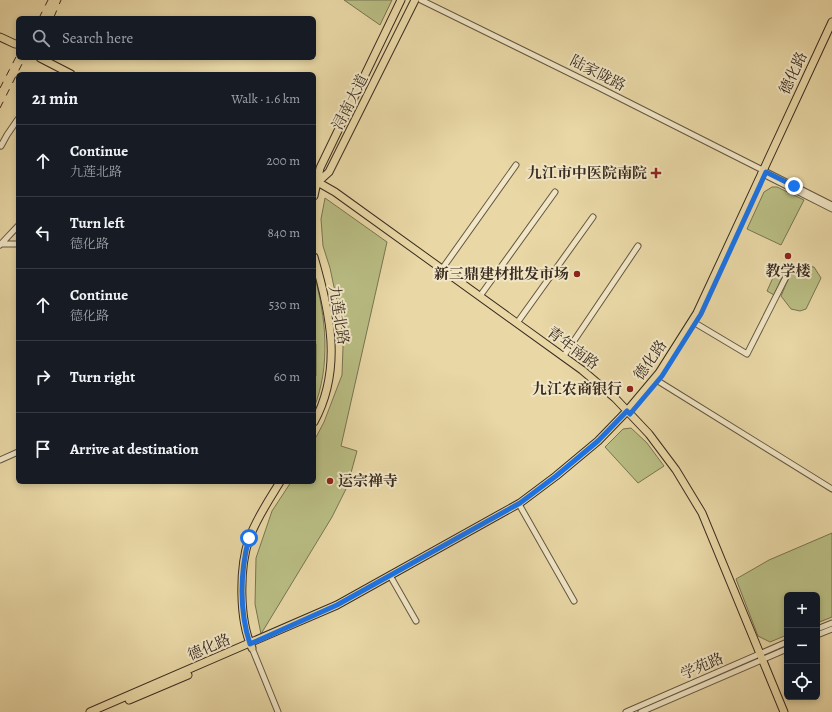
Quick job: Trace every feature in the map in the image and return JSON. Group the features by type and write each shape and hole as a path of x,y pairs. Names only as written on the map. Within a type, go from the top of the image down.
{"main road":[{"name":"浔南大道","path":"316,181 320,168 401,0"},
{"name":"浔南大道","path":"316,181 329,172 415,0"},
{"name":"德化路","path":"102,712 333,611 520,506 556,481 600,444 658,381 695,323 724,267 764,173 832,22"},
{"name":"德化路","path":"90,712 251,646 337,605 520,503 592,446 629,412 659,373 697,312 832,31"},
{"path":"0,37 15,44"},
{"path":"44,60 67,72"},
{"name":"青年南路","path":"316,181 335,192 563,356 615,398 629,412 676,470 702,513 784,712"},
{"name":"九莲北路","path":"316,265 325,299 332,349 329,384 316,417"},
{"path":"251,646 244,625 242,610 245,556 254,527 279,484"}],"street":[{"name":"陆家陇路","path":"421,0 600,88 764,173"},
{"path":"1,146 7,134 16,122"},
{"path":"442,268 516,165"},
{"path":"764,173 832,205"},
{"path":"764,173 832,209"},
{"path":"480,296 555,192"},
{"path":"517,323 593,217"},
{"path":"1,245 16,228"},
{"path":"1,245 16,244"},
{"path":"563,356 638,246"},
{"path":"695,323 747,354 788,272"},
{"path":"658,381 832,489"},
{"path":"0,460 16,453"},
{"path":"520,506 574,601"},
{"path":"392,579 416,621"},
{"path":"820,628 832,623"},
{"path":"820,635 832,629"},
{"name":"学苑路","path":"641,712 761,657 784,644"},
{"path":"251,646 278,712"},
{"name":"学苑路","path":"626,712 761,657 784,650"}],"green space":[{"path":"344,0 392,0 380,25"},
{"path":"772,187 777,187 804,200 781,245 747,229 764,192"},
{"path":"325,198 387,242 341,446 357,451 347,487 332,517 261,634 255,604 256,558 272,511 290,484 316,484 316,437 324,422 342,375 343,347 341,320 330,268 323,246 321,219"},
{"path":"801,265 814,267 821,278 806,309 800,311 791,309 781,296 791,275"},
{"path":"776,271 783,275 774,295 767,291"},
{"path":"316,282 324,324 325,358 323,375 316,402"},
{"path":"631,428 647,443 664,466 638,483 605,447 623,429"},
{"path":"832,533 832,617 820,622 820,592 784,592 784,636 770,642 758,636 736,579 769,560"}],"railway":[{"path":"40,16 48,0"},
{"path":"54,16 61,0"},
{"path":"0,88 16,57"},
{"path":"18,72 24,60"},
{"path":"0,108 16,76"}],"place":[{"name":"九江市中医院南院","path":"656,173"},
{"name":"教学楼","path":"788,256"},
{"name":"新三鼎建材批发市场","path":"577,274"},
{"name":"九江农商银行","path":"630,389"},
{"name":"运宗禅寺","path":"330,481"}],"route":[{"path":"249,538 245,556 242,610 244,625 250,644 337,605 520,503 556,476 598,441 627,411 630,414 662,376 701,314 724,267 766,172 794,186"}]}
